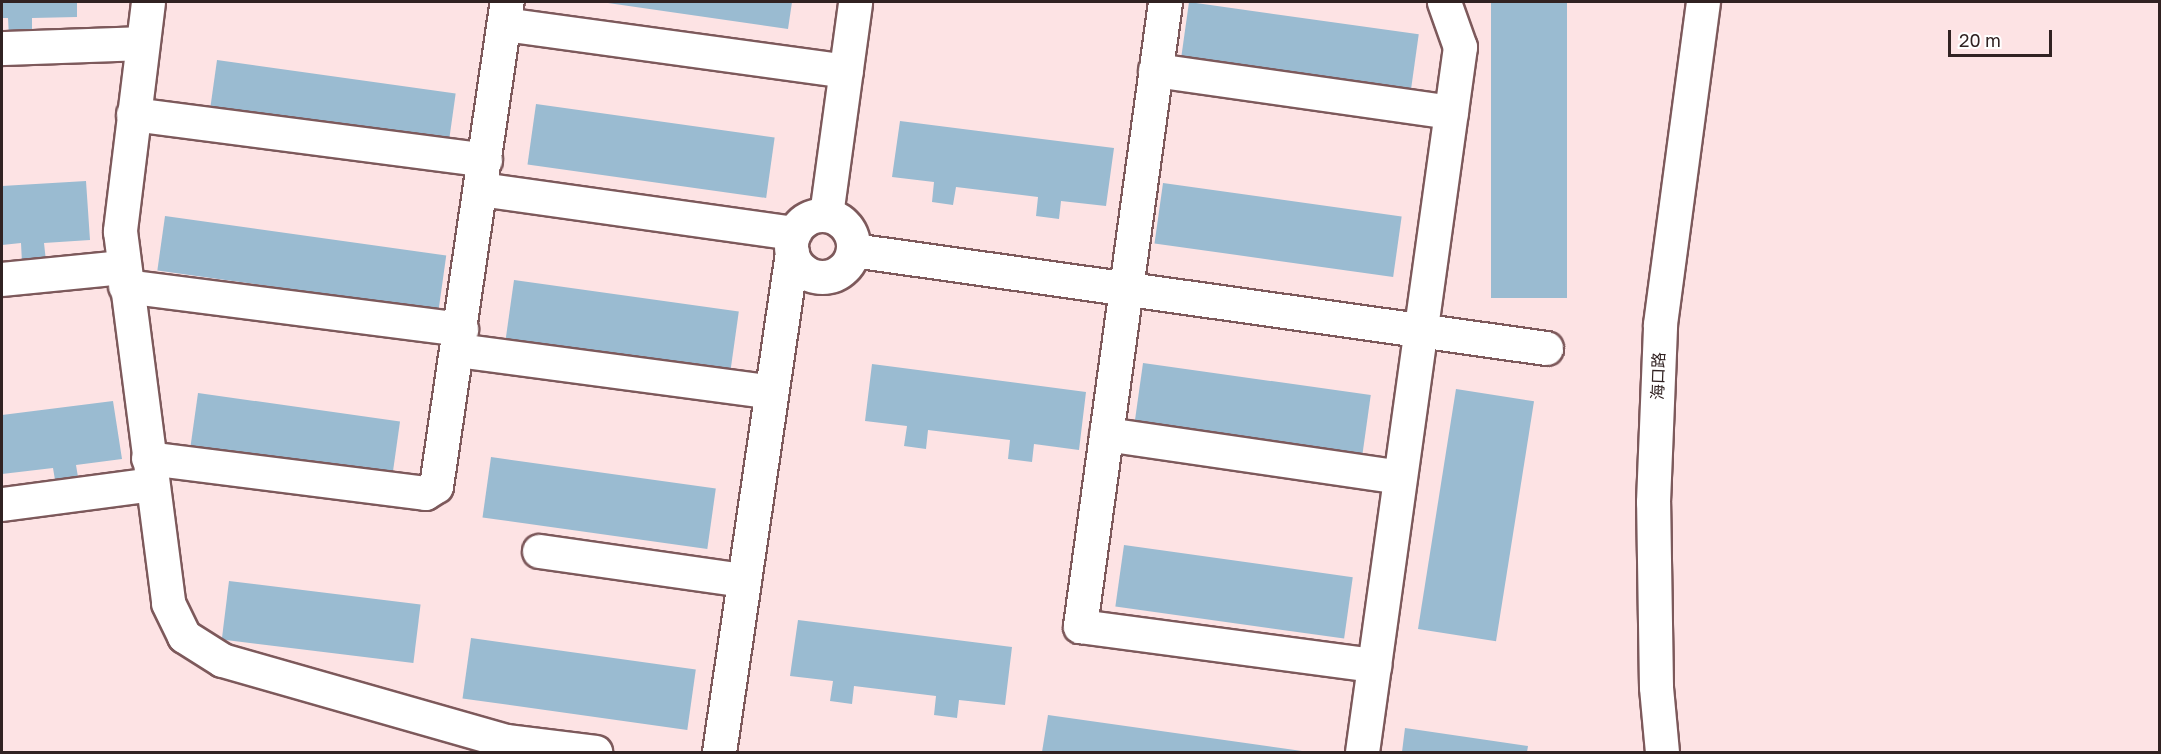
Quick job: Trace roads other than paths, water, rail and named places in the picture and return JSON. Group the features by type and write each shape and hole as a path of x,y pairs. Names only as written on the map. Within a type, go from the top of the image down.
{"street":[{"path":"148,2 121,205 124,276 168,603 184,636 222,660 506,741 595,753"},
{"path":"826,215 855,2"},
{"path":"1165,2 1080,626 1374,665"},
{"path":"1362,753 1460,47 1444,2"},
{"name":"海口路","path":"1662,753 1656,687 1653,502 1660,324 1703,2"},
{"path":"2,504 150,471 431,491 440,477 505,13 846,71"},
{"path":"2,48 142,43"},
{"path":"1155,70 1451,112"},
{"path":"133,114 483,175 793,243"},
{"path":"719,753 793,243 807,219 826,215 850,231 854,250 838,274 818,277 801,269 793,243"},
{"path":"854,250 1420,328 1546,348"},
{"path":"2,279 124,276 459,340 771,392"},
{"path":"1106,434 1399,477"},
{"path":"539,550 744,580"}]}
